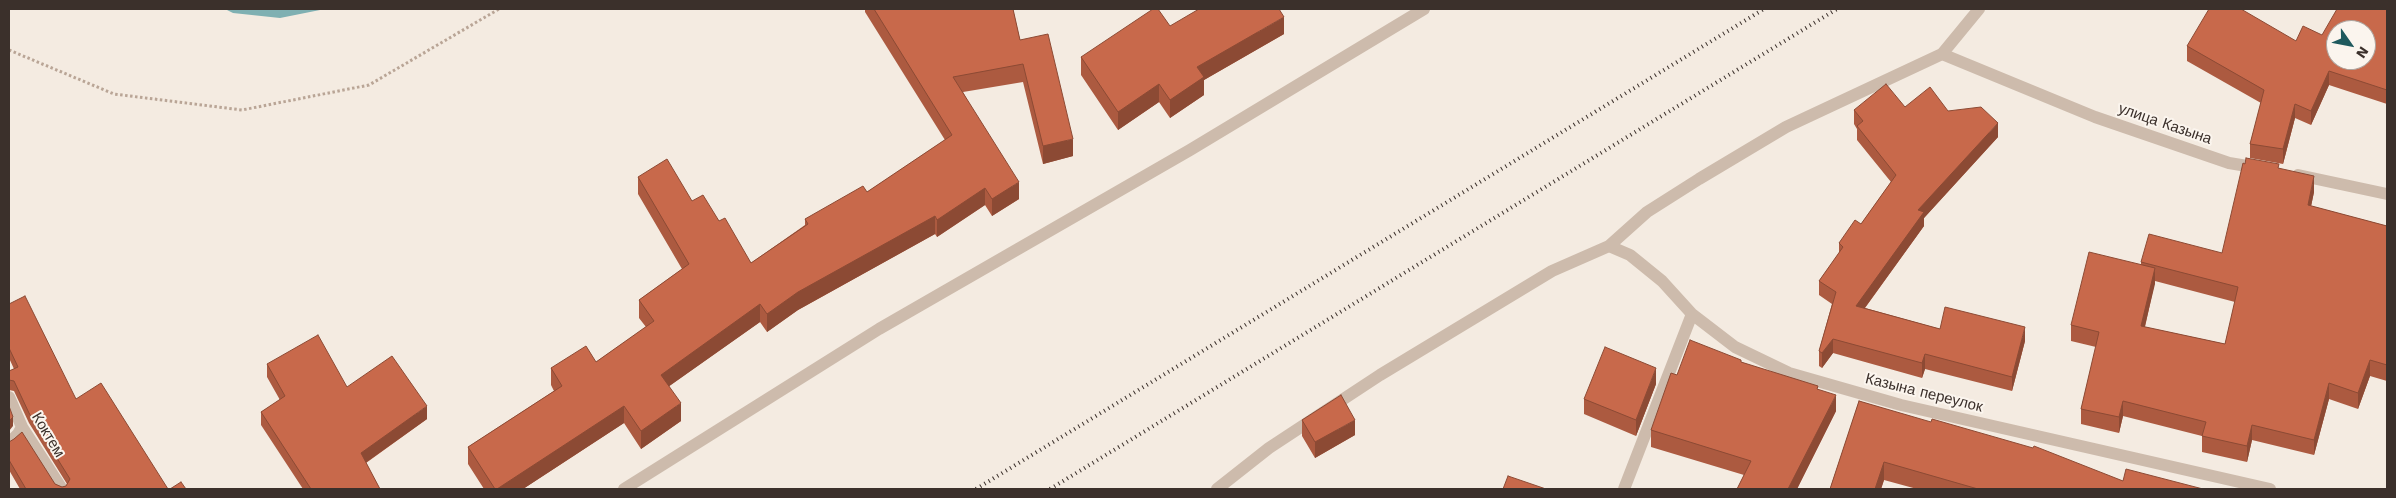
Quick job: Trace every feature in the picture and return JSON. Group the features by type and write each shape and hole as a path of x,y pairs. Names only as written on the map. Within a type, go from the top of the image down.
{"street":[{"path":"624,489 879,329 1190,150 1424,9"},
{"path":"1217,489 1269,448 1440,337 1552,271 1584,255 1609,246 1647,212 1786,127 1942,54 1979,9"},
{"name":"улица Казына","path":"1942,54 2095,117 2229,163 2387,194"},
{"name":"Казына переулок","path":"1609,246 1630,255 1656,276 1692,314 1735,347 1789,373 1901,405 2270,489"},
{"path":"1624,489 1692,314"},
{"name":"Коктем","path":"9,397 22,427 62,489"},
{"path":"9,443 22,427"}],"path":[{"path":"9,50 114,94 242,110 369,86 499,9"}],"water":[{"path":"225,9 325,9 280,18 233,13"}],"building":[{"path":"874,9 1013,9 1020,40 1048,34 1073,139 1043,146 1023,64 953,77 1019,182 992,199 985,188 937,220 935,216 798,292 767,314 760,304 661,375 681,403 641,431 624,406 495,489 468,447 562,386 551,368 586,346 596,362 654,321 639,300 689,264 638,177 667,159 692,201 703,195 719,221 725,218 751,263 808,224 805,219 863,186 867,192 952,135"},
{"path":"1153,9 1158,9 1170,26 1199,9 1279,9 1284,17 1197,67 1204,77 1170,100 1159,84 1118,112 1081,57"},
{"path":"2209,9 2241,9 2296,41 2303,26 2322,35 2326,28 2326,70 2376,70 2376,20 2331,20 2337,9 2387,9 2387,90 2329,71 2311,111 2295,104 2283,149 2250,144 2264,90 2187,46"},
{"path":"1886,84 1905,107 1930,87 1948,111 1981,107 1998,123 1918,210 1924,212 1856,306 1940,329 1945,307 2025,327 2012,377 1925,354 1922,363 1833,339 1822,353 1819,351 1836,292 1819,281 1843,247 1839,243 1855,220 1861,224 1896,175 1857,126 1863,121 1854,110"},
{"path":"2246,158 2279,164 2278,168 2314,176 2308,205 2387,226 2387,365 2370,360 2358,393 2329,383 2314,440 2252,425 2247,446 2202,436 2206,422 2123,401 2119,417 2081,409 2099,332 2071,325 2089,252 2155,268 2141,326 2225,344 2238,287 2141,262 2149,234 2222,253 2243,163 2245,164"},
{"path":"25,296 76,399 101,383 168,489 26,489 9,460 9,442 22,432 55,484 62,487 66,486 70,479 29,413 14,381 9,380 9,371 18,367 9,348 9,304"},
{"path":"318,335 347,387 392,356 427,406 361,453 380,489 311,489 261,412 285,396 267,364"},
{"path":"1690,340 1741,360 1741,362 1818,386 1817,389 1836,395 1788,489 1737,489 1751,461 1651,430 1671,373 1677,375"},
{"path":"1605,347 1656,368 1636,420 1584,399"},
{"path":"1341,395 1355,420 1315,442 1302,420"},
{"path":"1859,401 1931,422 1932,419 2033,448 2034,446 2123,481 2126,469 2203,489 1978,489 1884,462 1875,489 1830,489"},
{"path":"9,406 13,417 9,421"},
{"path":"1508,476 1546,489 1503,489"},
{"path":"181,482 186,489 170,489"}],"railway":[{"path":"976,489 1764,9"},
{"path":"1050,489 1837,9"}]}
